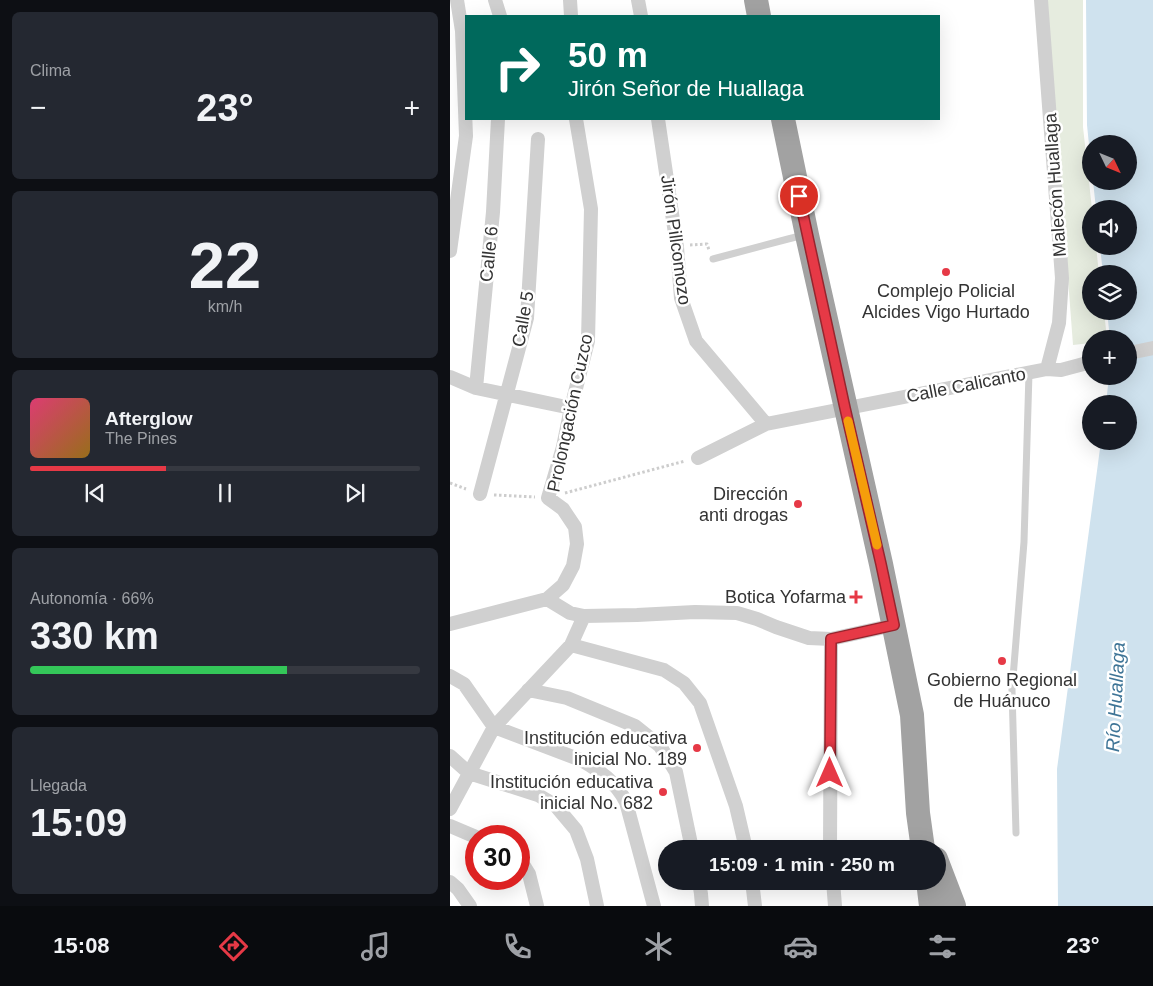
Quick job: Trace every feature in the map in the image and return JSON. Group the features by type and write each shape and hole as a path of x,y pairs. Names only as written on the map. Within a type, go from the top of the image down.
{"highway":[{"path":"756,0 759,15"},
{"path":"783,120 845,408 881,564 912,715 918,813 922,840"},
{"path":"918,813 928,840"},
{"path":"946,885 954,906"},
{"path":"929,890 931,906"}],"street":[{"path":"457,0 462,30 465,110"},
{"path":"495,0 500,15"},
{"path":"570,0 571,15"},
{"path":"638,0 641,15"},
{"name":"Malecón Huallaga","path":"1040,0 1062,278 1059,323 1047,369"},
{"path":"450,250 466,136 465,120"},
{"name":"Calle 6","path":"476,388 493,212 498,120"},
{"name":"Prolongación Cuzco","path":"547,599 563,585 573,566 577,544 575,527 563,509 548,498 563,448 588,341 591,209 576,120"},
{"name":"Jirón Pillcomozo","path":"658,120 677,247 681,298 696,341 766,424"},
{"name":"Calle 5","path":"480,494 527,318 538,140"},
{"path":"1137,351 1153,348"},
{"name":"Calle Calicanto","path":"698,458 766,424 1047,369 1061,370 1082,365"},
{"path":"450,378 476,388 571,408"},
{"path":"450,624 547,599 570,613 584,616 695,612 737,613 809,638 831,639 894,625"},
{"path":"450,809 494,727 571,645 584,616"},
{"path":"830,840 831,639"},
{"path":"571,645 664,670 684,683 700,703 736,806 744,840"},
{"path":"450,676 464,684 494,727 581,760 614,783 626,802 654,906"},
{"path":"528,690 566,698 635,726 660,746 676,772 690,840"},
{"path":"450,756 469,773 538,795 555,806 576,830 587,859 597,906"},
{"path":"450,826 465,832"},
{"path":"530,879 536,906"},
{"path":"450,882 458,889 470,906"},
{"path":"700,890 702,906"},
{"path":"753,890 755,906"},
{"path":"833,890 834,906"}],"lane":[{"path":"714,259 807,235"},
{"path":"1016,833 1012,690 1024,542 1029,374"}],"path":[{"path":"677,247 707,244 714,259"},
{"path":"450,483 480,494 548,498 698,458"}],"shaded area":[{"path":"1047,0 1083,0 1084,135 1082,135 1082,190 1090,190 1091,200 1082,200 1082,255 1097,255 1098,265 1082,265 1082,320 1105,320 1106,330 1082,330 1082,344 1073,345"}],"water":[{"name":"Río Huallaga","path":"1086,0 1153,0 1153,906 1058,906 1057,769 1100,450 1137,450 1137,395 1107,395 1108,385 1137,385 1137,330 1109,330 1108,320 1137,320 1137,265 1102,265 1101,255 1137,255 1137,200 1095,200 1094,190 1138,190 1138,135 1088,135"}],"slow traffic":[{"path":"848,421 877,545"}],"place":[{"name":"Complejo Policial Alcides Vigo Hurtado","path":"946,272"},
{"name":"Dirección anti drogas","path":"798,504"},
{"name":"Botica Yofarma","path":"856,597"},
{"name":"Gobierno Regional de Huánuco","path":"1002,661"},
{"name":"Institución educativa inicial No. 189","path":"697,748"},
{"name":"Institución educativa inicial No. 682","path":"663,792"}],"route":[{"path":"799,196 894,625 831,639 830,773"}]}
